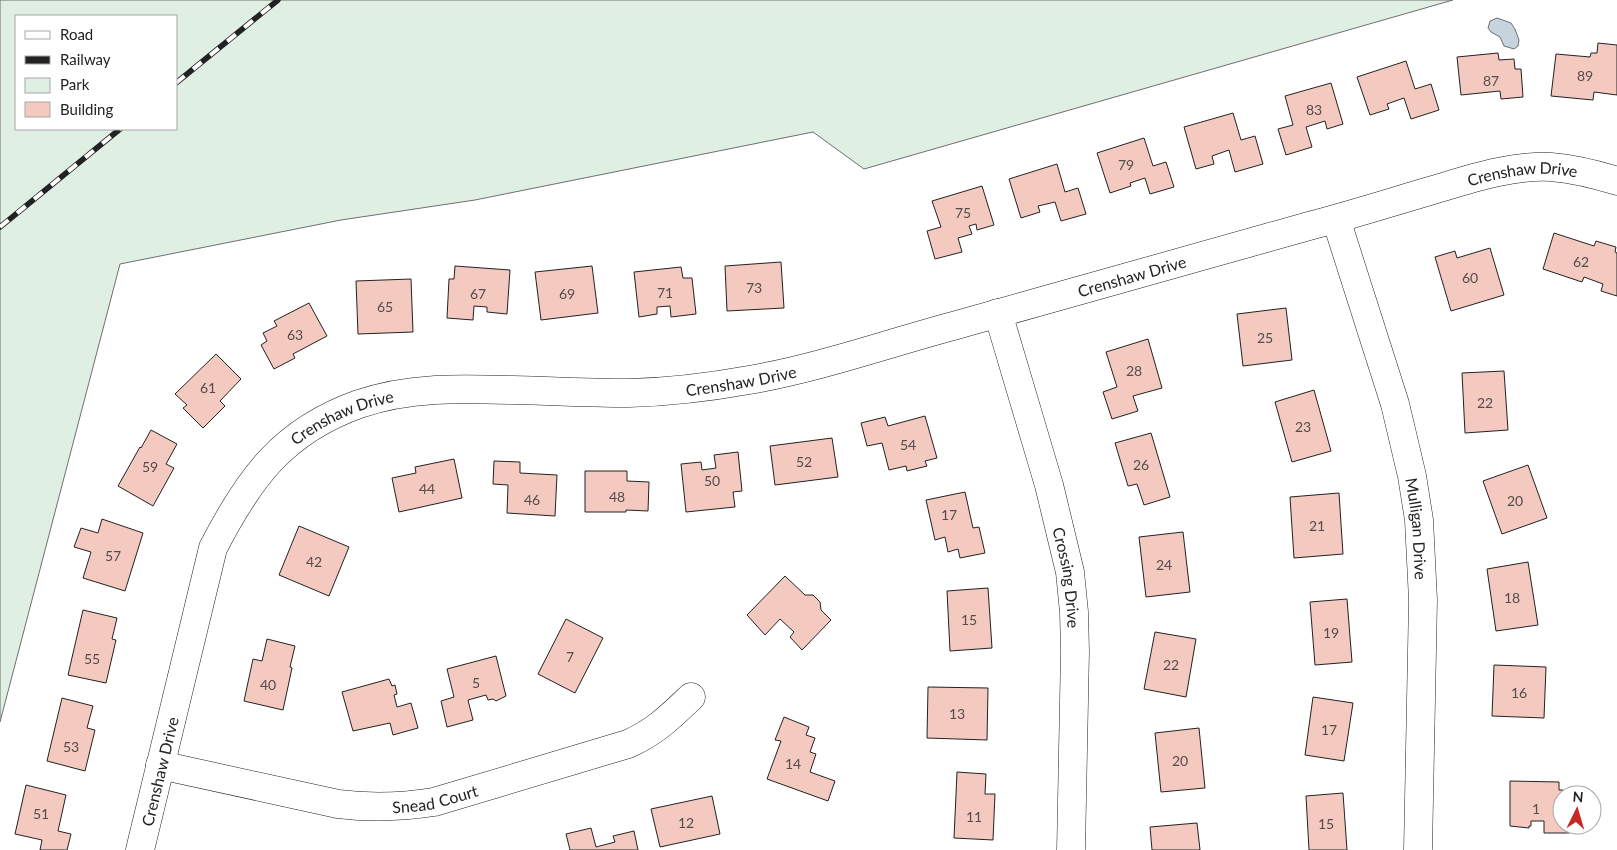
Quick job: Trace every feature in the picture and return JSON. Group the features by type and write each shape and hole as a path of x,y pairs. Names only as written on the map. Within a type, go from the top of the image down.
{"street":[{"name":"Crenshaw Drive","path":"140,850 213,548 241,498 268,462 300,434 328,417 360,404 388,396 426,390 459,388 631,393 686,389 752,380 822,363 998,314 1051,297 1509,170 1547,167 1585,171 1617,181"},
{"name":"Mulligan Drive","path":"1336,219 1395,404 1412,476 1419,520 1423,600 1418,850"},
{"name":"Crossing Drive","path":"998,314 1049,485 1070,572 1074,612 1071,850"},
{"name":"Snead Court","path":"160,765 338,804 383,807 410,806 434,802 628,744 648,735 665,722 691,697"}],"green space":[{"path":"0,0 1453,0 864,169 813,132 475,200 341,220 120,264 0,722"}],"shaded area":[{"path":"1497,18 1511,23 1515,29 1519,40 1518,46 1514,49 1504,46 1500,37 1488,28 1490,21"}],"building":[{"path":"1598,43 1617,45 1617,95 1594,92 1593,100 1551,96 1556,54 1590,57 1591,53 1597,53"},
{"path":"1498,53 1499,60 1514,59 1515,69 1521,69 1523,97 1501,99 1500,91 1461,95 1457,57"},
{"path":"1406,61 1415,89 1431,84 1439,110 1411,119 1404,98 1387,104 1389,109 1370,115 1357,77"},
{"path":"1331,83 1343,124 1327,129 1325,121 1306,127 1312,147 1286,155 1278,129 1293,125 1285,96"},
{"path":"1233,113 1241,140 1255,136 1263,164 1235,172 1229,150 1212,156 1214,164 1196,169 1184,127"},
{"path":"1144,138 1153,166 1166,162 1174,187 1150,194 1145,178 1130,183 1131,186 1110,193 1097,153"},
{"path":"1057,164 1065,192 1078,188 1086,214 1061,221 1055,202 1038,206 1040,212 1021,218 1009,179"},
{"path":"982,186 994,225 977,230 976,224 969,226 972,234 958,238 962,252 935,259 927,231 941,227 932,201"},
{"path":"1554,233 1594,246 1596,241 1616,247 1617,296 1601,291 1603,284 1584,277 1582,282 1543,269"},
{"path":"1490,248 1504,295 1451,311 1435,257 1455,251 1457,258"},
{"path":"781,262 784,308 727,311 725,266"},
{"path":"455,266 510,270 507,314 487,312 487,307 474,306 473,320 447,318 449,279 454,279"},
{"path":"592,266 598,313 541,320 535,272"},
{"path":"681,267 683,278 692,278 696,314 671,317 670,306 657,307 657,314 639,317 634,272"},
{"path":"411,279 413,332 358,334 356,281"},
{"path":"309,303 327,336 293,354 295,358 274,369 261,345 267,341 263,333 277,326 274,321"},
{"path":"1286,308 1292,360 1243,366 1237,314"},
{"path":"1148,339 1162,388 1133,396 1138,411 1112,419 1103,392 1117,387 1106,352"},
{"path":"216,354 241,379 220,401 225,406 203,428 183,408 187,405 175,394"},
{"path":"1504,371 1508,430 1465,433 1462,373"},
{"path":"1314,390 1331,451 1292,462 1275,402"},
{"path":"925,416 937,458 925,461 927,466 907,471 906,466 889,470 882,443 867,446 861,423 885,417 888,426"},
{"path":"151,430 177,444 166,464 174,468 153,506 118,486"},
{"path":"1151,433 1170,497 1144,505 1137,484 1128,486 1115,443"},
{"path":"832,438 838,477 775,485 770,446"},
{"path":"738,452 742,491 733,492 735,507 686,512 681,464 701,462 702,470 716,468 714,455"},
{"path":"454,459 462,498 399,512 392,478 416,473 415,467"},
{"path":"494,461 520,462 520,473 557,475 555,516 507,513 508,485 493,484"},
{"path":"1528,465 1547,518 1502,534 1483,481"},
{"path":"585,471 627,471 627,481 649,482 648,511 585,512"},
{"path":"965,492 973,528 979,527 985,553 960,558 958,549 948,552 945,537 935,540 926,500"},
{"path":"1339,493 1343,554 1294,558 1290,497"},
{"path":"102,519 143,533 125,591 83,578 91,552 74,547 81,528 98,533"},
{"path":"299,526 349,547 329,596 279,575"},
{"path":"1183,532 1190,592 1146,597 1139,537"},
{"path":"1528,562 1538,625 1496,631 1487,569"},
{"path":"785,576 805,595 813,595 820,602 821,610 831,620 802,650 790,637 794,632 780,619 765,635 747,615"},
{"path":"988,588 992,648 950,651 947,591"},
{"path":"1347,599 1352,662 1315,665 1310,602"},
{"path":"83,610 117,618 112,639 116,640 106,683 68,675"},
{"path":"566,619 603,638 575,693 538,674"},
{"path":"1155,632 1196,639 1186,697 1144,689"},
{"path":"267,639 295,646 283,710 244,701 253,659 262,661"},
{"path":"496,656 506,696 496,701 493,699 488,700 486,695 468,700 473,720 447,727 441,701 454,697 447,669"},
{"path":"1494,665 1546,667 1544,718 1492,716"},
{"path":"389,679 392,686 395,685 397,694 394,695 397,707 411,703 418,728 393,735 390,723 353,731 342,692"},
{"path":"928,687 988,688 987,740 927,738"},
{"path":"1313,697 1353,703 1344,761 1305,755"},
{"path":"62,698 93,706 87,728 95,730 85,771 47,761"},
{"path":"784,717 809,727 806,735 815,738 810,752 816,754 810,772 835,781 828,801 767,779 781,741 775,740"},
{"path":"1199,728 1205,788 1161,792 1155,733"},
{"path":"957,772 986,774 985,794 995,794 993,840 954,838"},
{"path":"1510,781 1559,782 1559,785 1552,785 1552,833 1544,833 1544,821 1531,821 1529,828 1510,826"},
{"path":"26,785 66,795 58,831 71,834 67,850 40,850 42,840 15,834"},
{"path":"1343,793 1347,850 1309,850 1306,796"},
{"path":"712,796 720,834 660,847 651,809"},
{"path":"1197,823 1200,850 1152,850 1150,827"},
{"path":"591,828 596,847 615,842 613,836 634,831 638,850 570,850 566,834"}],"railway":[{"path":"178,81 278,0"},
{"path":"0,227 119,130"}]}
